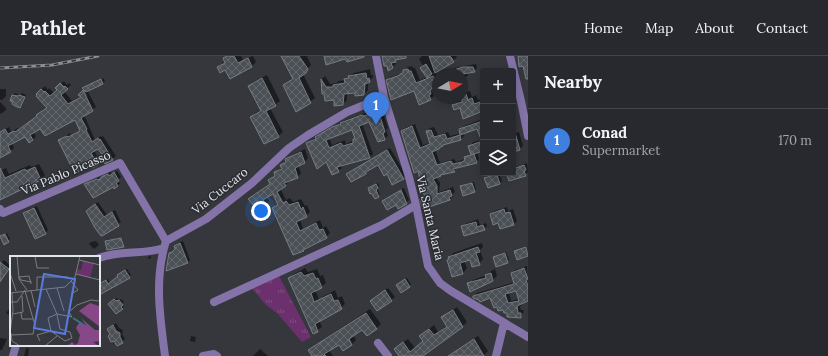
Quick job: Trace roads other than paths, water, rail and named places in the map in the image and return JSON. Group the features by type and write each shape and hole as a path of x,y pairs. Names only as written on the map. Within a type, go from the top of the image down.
{"street":[{"name":"Via Santa Maria","path":"376,56 384,97 409,177 416,205 428,266 436,279 456,295 528,337"},
{"path":"510,56 528,136"},
{"name":"Via Cuccaro","path":"100,258 156,251 206,219 252,182 289,148 308,135 347,112 384,97"},
{"name":"Via Pablo Picasso","path":"1,214 120,163 165,245"},
{"path":"214,302 382,225 416,205"},
{"path":"165,245 158,282 158,296 165,356"},
{"path":"496,356 504,323"},
{"path":"378,342 388,356"},
{"path":"13,356 16,346"},
{"path":"203,356 214,354 217,356"}],"railway":[{"path":"0,68 52,65 98,56"}],"place":[{"name":"Conad","path":"376,125"}]}
